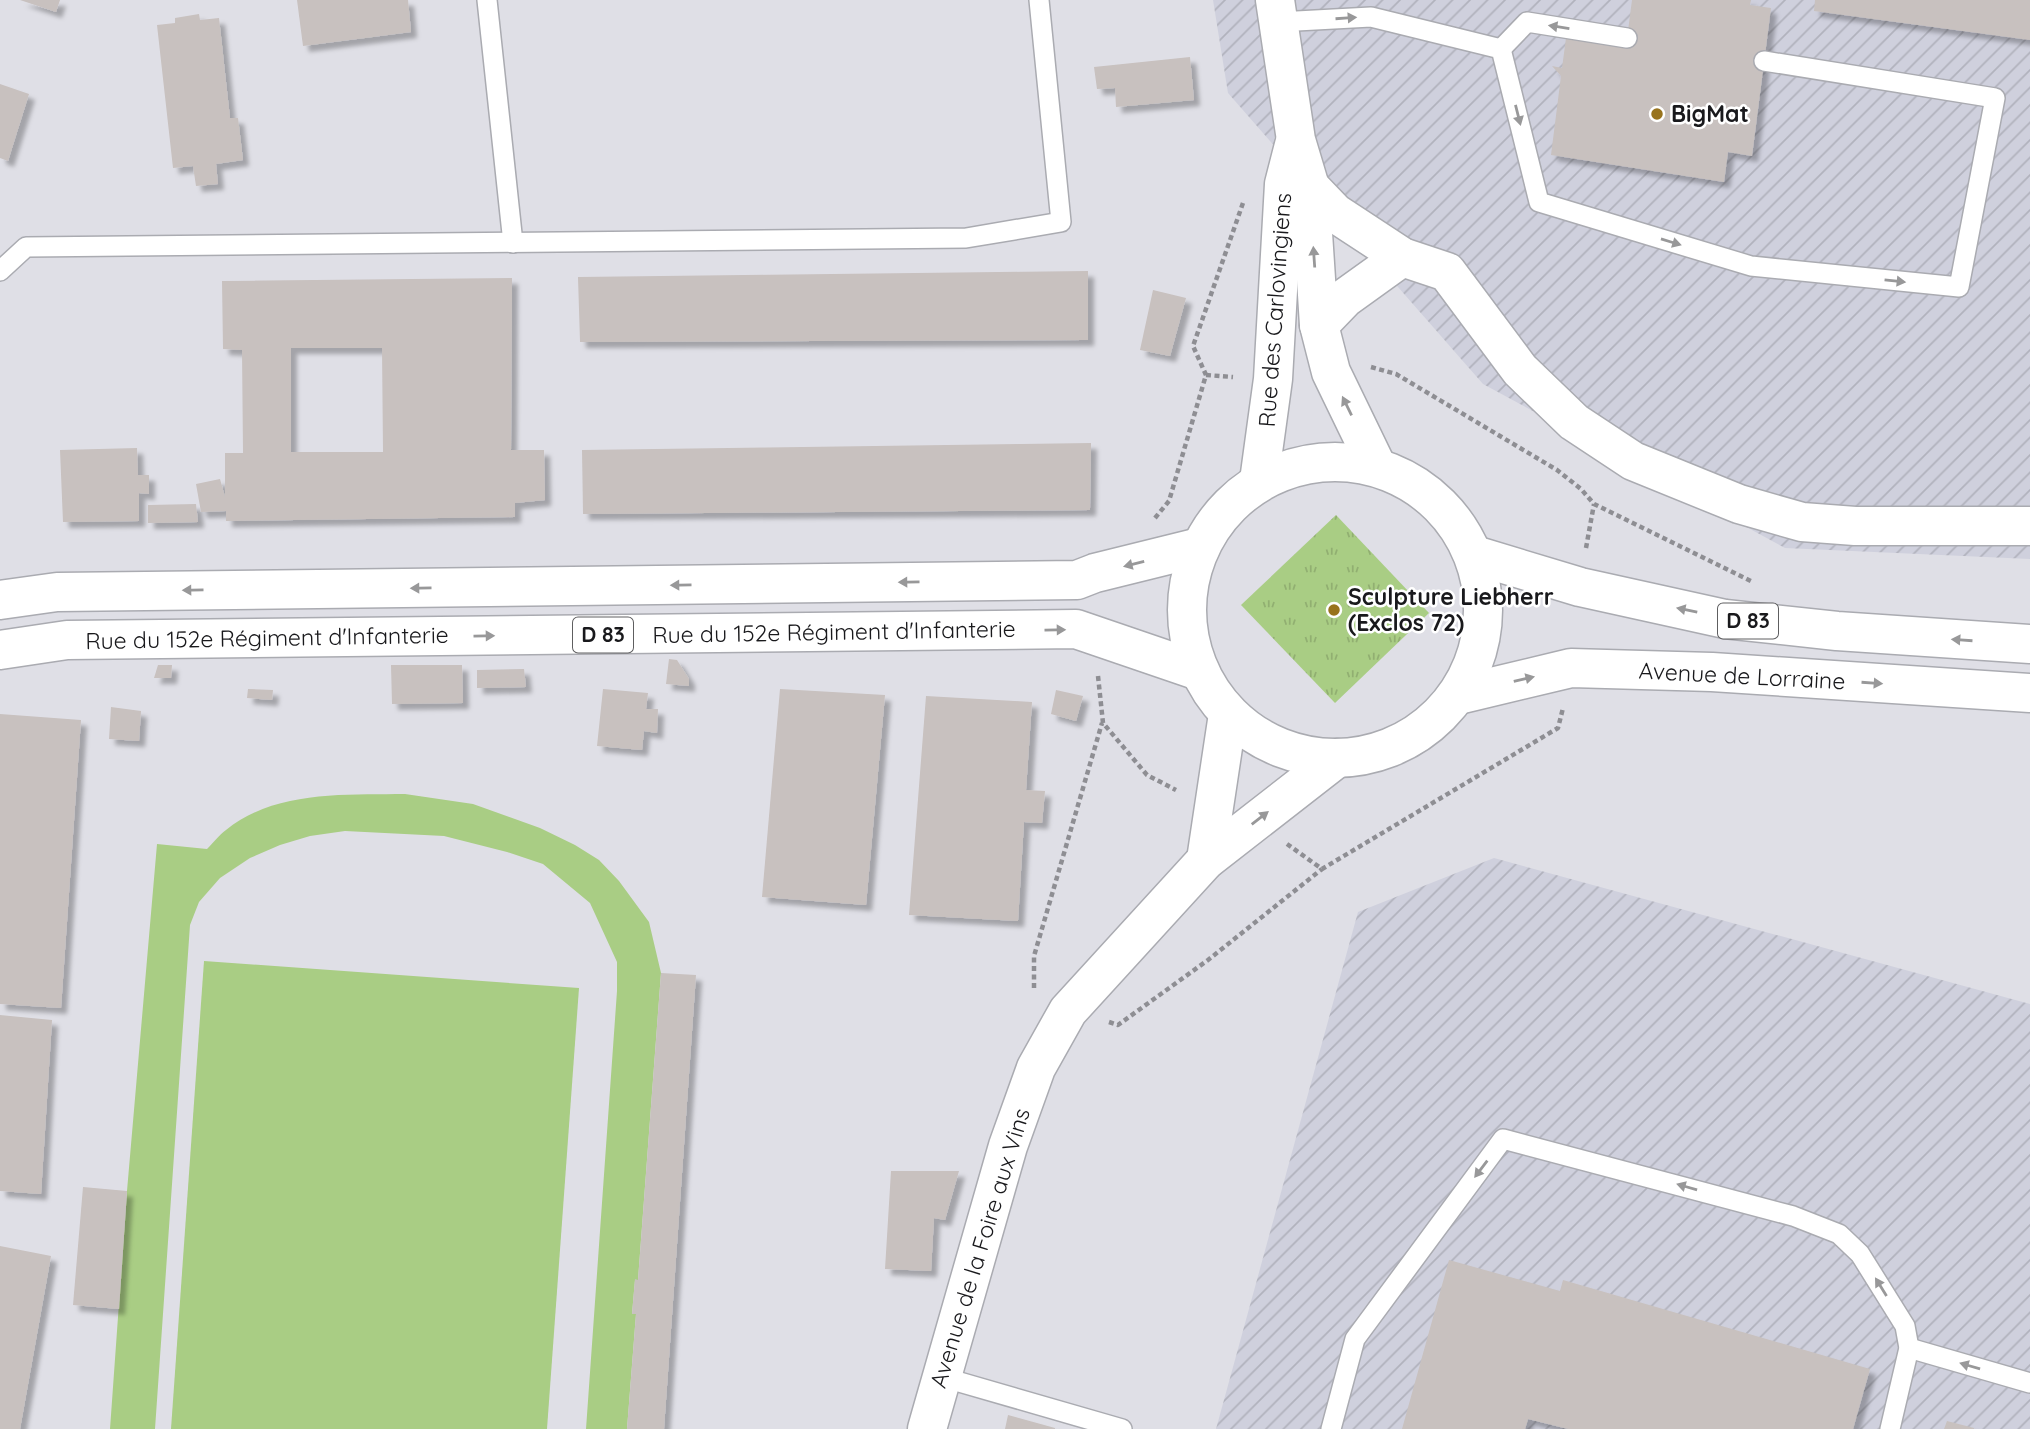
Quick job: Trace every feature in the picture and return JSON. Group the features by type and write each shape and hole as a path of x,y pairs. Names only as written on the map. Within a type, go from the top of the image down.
{"main road":[{"name":"Rue des Carlovingiens","path":"1277,11 1296,140 1310,187 1319,325 1331,372 1377,467"},
{"name":"Rue des Carlovingiens","path":"1259,481 1273,379 1284,184 1296,140"},
{"path":"1310,187 1335,213 1402,257 1447,272 1520,370 1574,422 1633,461 1739,504 1802,522 1855,526 2030,526"},
{"path":"1319,325 1345,298 1402,257"},
{"path":"1337,460 1377,467 1418,486 1451,516 1474,555 1484,603 1479,651 1458,695 1425,729 1383,751 1338,758 1297,754 1260,739 1228,714 1212,694 1199,671 1187,630 1187,588 1200,547 1224,509 1259,481 1297,466 1337,460"},
{"name":"Rue du 152e Régiment d'Infanterie","path":"0,600 57,592 1077,580 1200,547"},
{"name":"D 83","path":"1474,555 1580,586 1725,619 1838,631 2030,644"},
{"name":"Rue du 152e Régiment d'Infanterie","path":"0,650 67,640 1076,629 1199,671"},
{"name":"Avenue de Lorraine","path":"1458,695 1571,668 1713,671 2030,693"},
{"path":"1206,860 1228,714"},
{"name":"Avenue de la Foire aux Vins","path":"927,1429 1009,1146 1036,1068 1051,1004 1206,860 1338,758"}],"lane":[{"path":"487,0 513,243"},
{"path":"0,271 26,247 966,238 1061,222 1039,0"},
{"path":"1277,11 1371,16 1502,48"},
{"path":"1502,48 1527,22 1627,38"},
{"path":"1502,48 1539,202 1751,266 1959,287 1995,98 1764,61"},
{"path":"1331,1429 1355,1339 1503,1139 1793,1216 1839,1234 1860,1254 1905,1326 1909,1348 1890,1429"},
{"path":"1909,1348 2030,1383"},
{"path":"942,1377 1122,1429"}],"path":[{"path":"1248,197 1240,206 1193,346 1206,374 1273,379"},
{"path":"1331,372 1370,367 1396,374 1557,470 1581,489 1594,504 1752,581"},
{"path":"1102,723 1034,957 1051,1004 1118,1025 1208,960 1322,869"}],"shaded area":[{"path":"1213,0 2030,0 2030,559 1785,548 1483,384 1228,93"},
{"path":"1494,858 2030,1004 2030,1429 1216,1429 1358,912"}],"green space":[{"path":"1336,515 1429,613 1335,703 1241,605"},
{"path":"405,794 473,804 540,828 575,845 599,860 619,881 649,922 661,973 638,1280 635,1280 632,1314 636,1314 627,1429 586,1429 617,991 617,962 590,903 543,864 507,852 444,836 345,831 310,836 250,858 220,878 199,902 190,925 155,1429 110,1429 127,1191 157,844 207,849 223,832 245,817 289,801 335,795"},
{"path":"204,961 579,988 547,1429 171,1429"}],"building":[{"path":"20,0 60,0 56,12"},
{"path":"297,0 408,0 411,32 303,46"},
{"name":"BigMat","path":"1632,0 1751,0 1750,5 1771,8 1752,156 1728,152 1724,182 1551,155 1561,76 1552,66 1562,68 1566,38 1626,46"},
{"path":"1815,0 2030,0 2030,40 1814,11"},
{"path":"199,14 200,20 219,18 230,118 238,118 243,160 216,164 218,184 196,186 193,166 173,168 157,25 175,23 175,18"},
{"path":"1190,57 1194,100 1116,107 1115,88 1097,89 1094,67"},
{"path":"0,84 29,94 8,161 0,158"},
{"path":"1088,271 1088,340 580,342 578,277"},
{"path":"512,278 511,450 544,450 545,500 515,503 515,517 226,521 226,511 201,512 196,484 220,479 225,497 225,453 243,453 242,350 223,349 222,281","holes":["291,348 382,348 383,452 291,452"]},
{"path":"1153,290 1186,298 1170,356 1140,350"},
{"path":"1091,443 1090,510 583,514 582,450"},
{"path":"137,448 138,475 149,475 149,494 139,493 139,521 63,522 60,450"},
{"path":"196,504 198,522 148,523 148,505"},
{"path":"669,659 677,660 689,679 689,686 666,684"},
{"path":"158,665 172,665 171,678 154,678"},
{"path":"391,665 462,665 463,703 392,704"},
{"path":"524,669 526,687 477,688 477,670"},
{"path":"248,689 273,690 272,700 247,698"},
{"path":"603,689 648,693 646,709 658,709 657,733 644,731 642,750 597,746"},
{"path":"780,689 885,695 866,905 762,897"},
{"path":"1056,690 1083,696 1076,721 1051,714"},
{"path":"926,696 1032,702 1026,790 1045,791 1042,823 1024,822 1018,921 909,915"},
{"path":"111,707 141,711 139,741 109,739"},
{"path":"0,714 81,720 61,1008 0,1004"},
{"path":"661,973 696,975 664,1429 627,1429 636,1314 632,1314 635,1279 638,1280"},
{"path":"0,1015 52,1020 41,1194 0,1191"},
{"path":"891,1171 959,1171 945,1220 934,1218 931,1271 885,1269"},
{"path":"83,1187 127,1191 119,1309 73,1305"},
{"path":"0,1246 51,1256 20,1429 0,1429"},
{"path":"1449,1260 1560,1291 1563,1280 1870,1369 1853,1429 1568,1429 1528,1419 1525,1429 1402,1429"},
{"path":"1008,1415 1055,1428 1055,1429 1005,1429"},
{"path":"1947,1421 1974,1428 1974,1429 1944,1429"}],"place":[{"name":"BigMat","path":"1657,114"},
{"name":"Sculpture Liebherr (Exclos 72)","path":"1334,610"}]}
